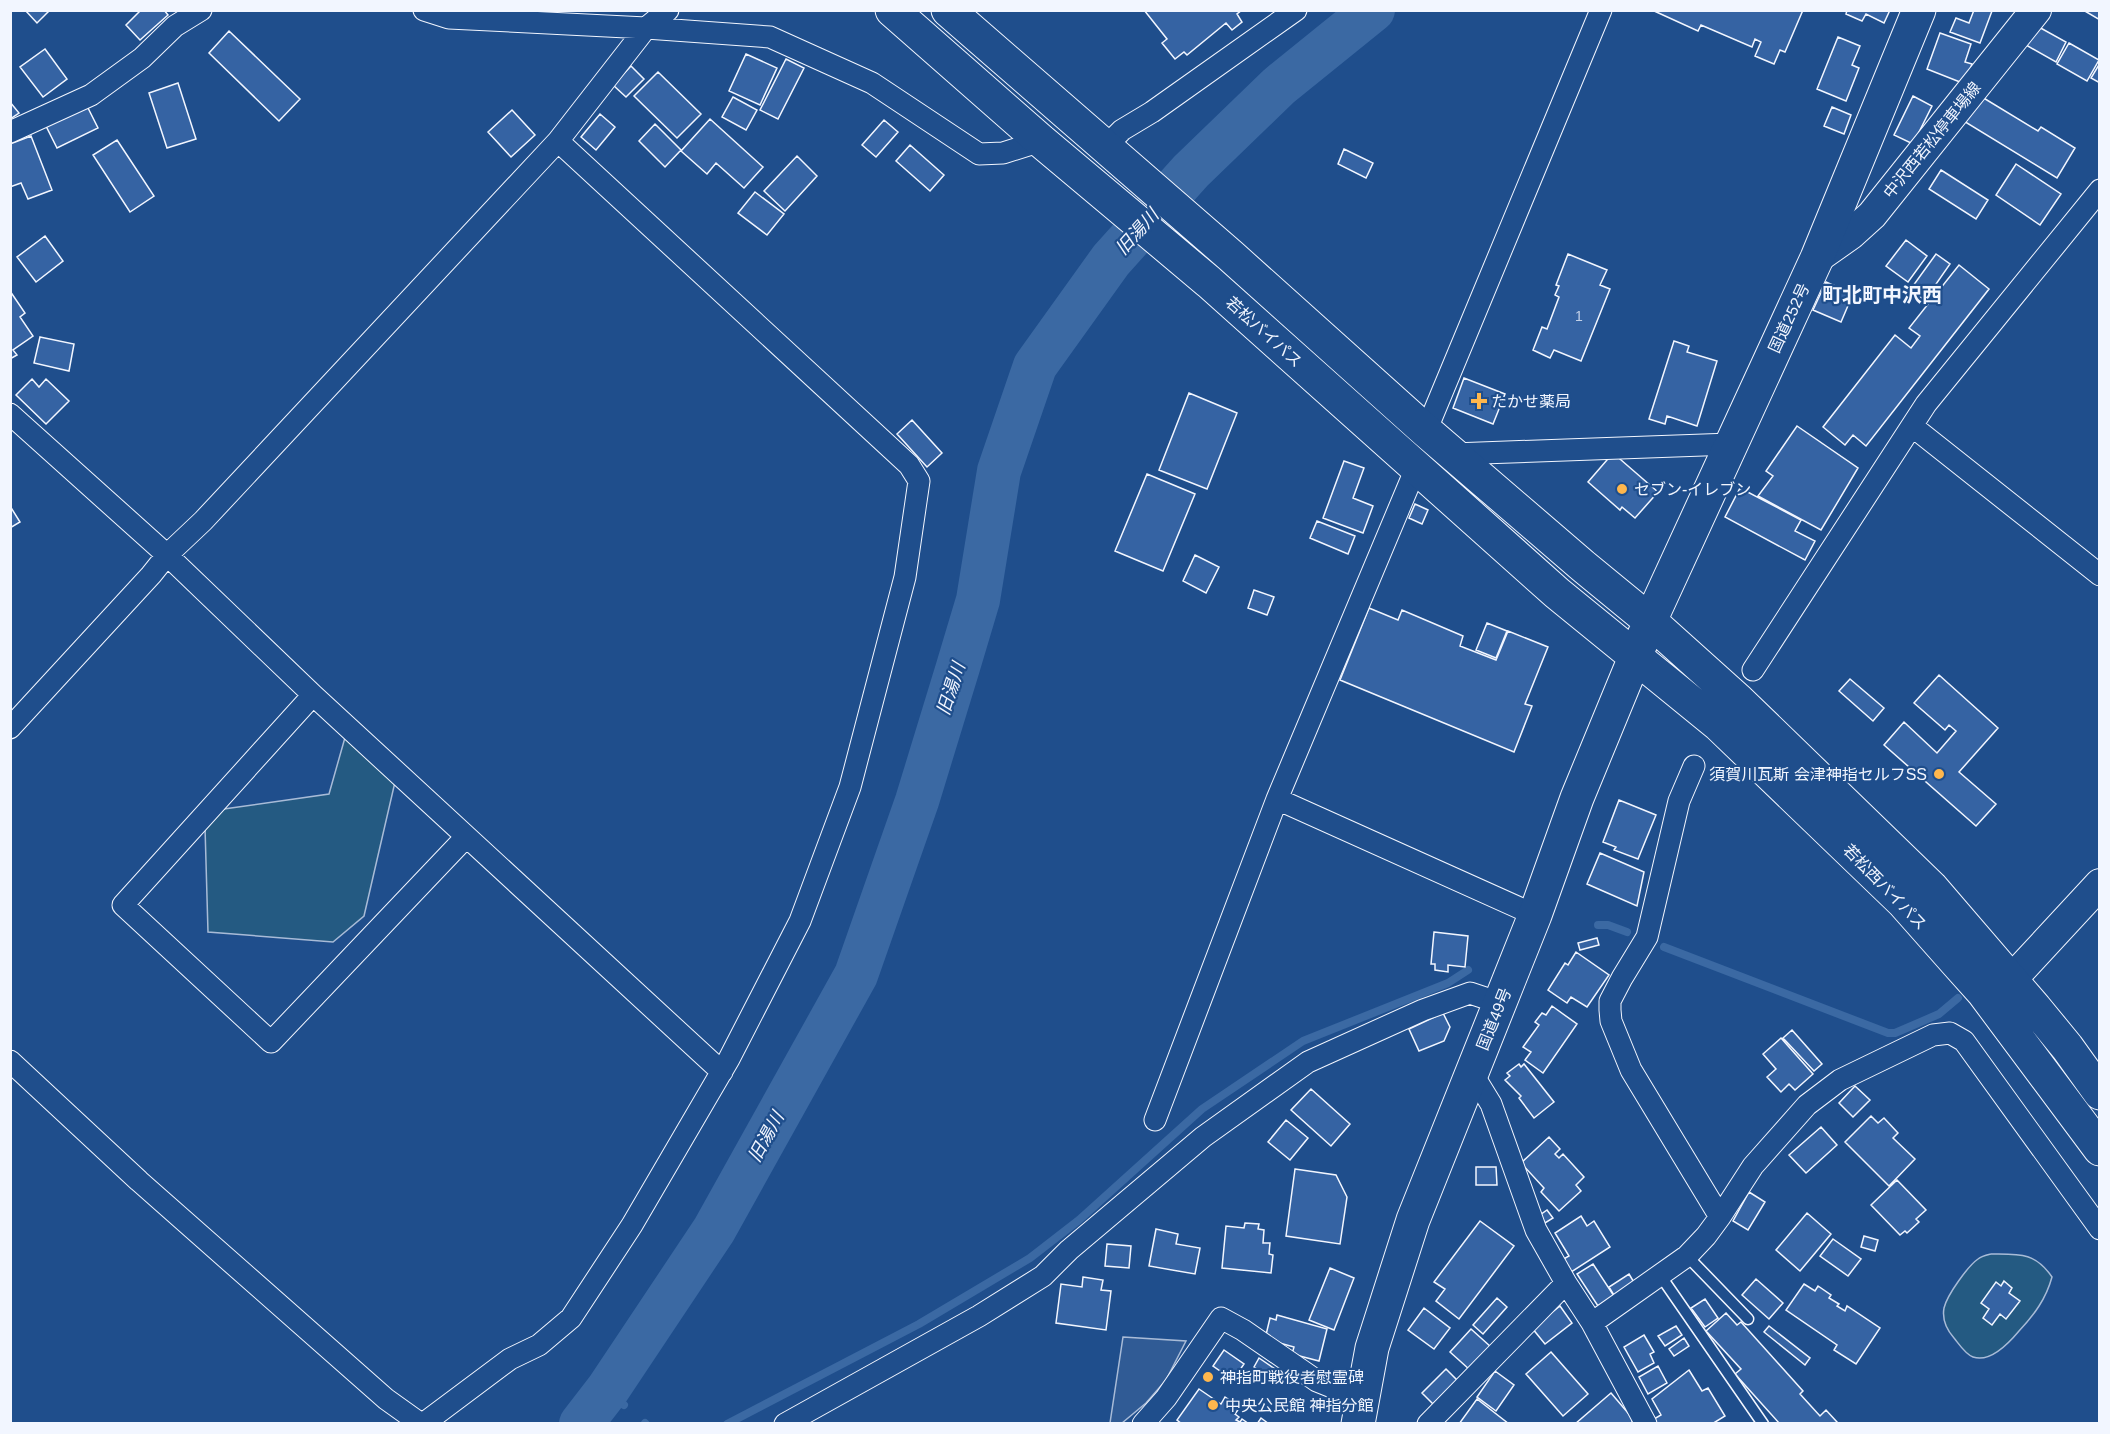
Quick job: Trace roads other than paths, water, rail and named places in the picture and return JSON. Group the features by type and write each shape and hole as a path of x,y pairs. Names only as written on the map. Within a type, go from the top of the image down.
{"highway":[{"name":"若松バイパス","path":"892,10 1041,141 1209,282 1565,600 1635,657"},
{"path":"948,10 1111,142 1231,256 1426,431 1650,621"},
{"name":"国道252号","path":"1650,621 1817,258 1919,10"},
{"name":"国道49号","path":"1360,1411 1372,1348 1413,1220 1535,915 1577,798 1650,621"},
{"name":"若松西バイパス","path":"1650,621 1739,700 1931,887 2067,1047 2100,1093"},
{"name":"若松西バイパス","path":"1635,657 1719,725 1902,902 1983,992 2100,1149"}],"main road":[{"name":"中沢西若松停車場線","path":"1817,258 1851,234 1872,215 2036,10"},
{"path":"2011,980 2100,884"}],"street":[{"path":"10,132 91,95 142,58 175,26 201,10"},
{"path":"424,10 449,18 770,37 872,83 980,154 1003,153 1041,141"},
{"path":"10,728 167,555 203,521 558,141 646,28 668,10"},
{"path":"1111,142 1296,10"},
{"path":"1426,431 1601,10"},
{"path":"10,1060 156,1197 386,1399 422,1424 510,1359 539,1345 571,1318 632,1224 722,1072 800,921 850,787 905,577 919,481 909,465 558,141"},
{"path":"1753,670 1926,404 2100,190"},
{"path":"10,414 167,555 313,695 722,1072"},
{"path":"1912,426 2100,575"},
{"path":"1454,454 1731,444"},
{"path":"1155,1120 1277,799 1416,468"},
{"path":"313,695 123,905 166,946 271,1042 466,837"},
{"path":"1694,766 1679,801 1647,938 1610,1001 1610,1010 1611,1021 1631,1070 1720,1217"},
{"path":"1277,799 1535,915"},
{"path":"785,1424 979,1316 1043,1276 1069,1250 1203,1137 1308,1062 1423,1010 1470,993 1500,1003"},
{"path":"1592,1323 1687,1256 1720,1217 1753,1166 1808,1105 1840,1080 1933,1035 1950,1033 1964,1041 2100,1229"},
{"path":"1472,1073 1491,1104 1536,1230 1592,1323 1646,1424"},
{"path":"1428,1424 1566,1283"},
{"path":"1143,1424 1166,1398 1221,1318 1243,1330 1360,1411"}],"lane":[{"path":"1687,1256 1748,1319"},
{"path":"1660,1275 1763,1424"}],"waterway":[{"name":"旧湯川","path":"581,1424 608,1389 714,1230 856,975 917,801 978,600 999,471 1035,366 1111,260 1191,171 1279,86 1373,10"},
{"path":"1598,925 1608,925 1627,932"},
{"path":"1664,947 1888,1033 1895,1033 1939,1014 1958,998"},
{"path":"727,1424 919,1324 1030,1258 1079,1220 1202,1109 1303,1041 1448,983 1468,970"},
{"path":"606,1391 624,1405"}],"place":[{"name":"たかせ薬局","path":"1479,401"},
{"name":"セブン-イレブン","path":"1622,489"},
{"name":"須賀川瓦斯 会津神指セルフSS","path":"1939,774"},
{"name":"神指町戦役者慰霊碑","path":"1208,1377"},
{"name":"中央公民館 神指分館","path":"1213,1405"}],"district":[{"name":"町北町中沢西","path":"1882,295"}]}
